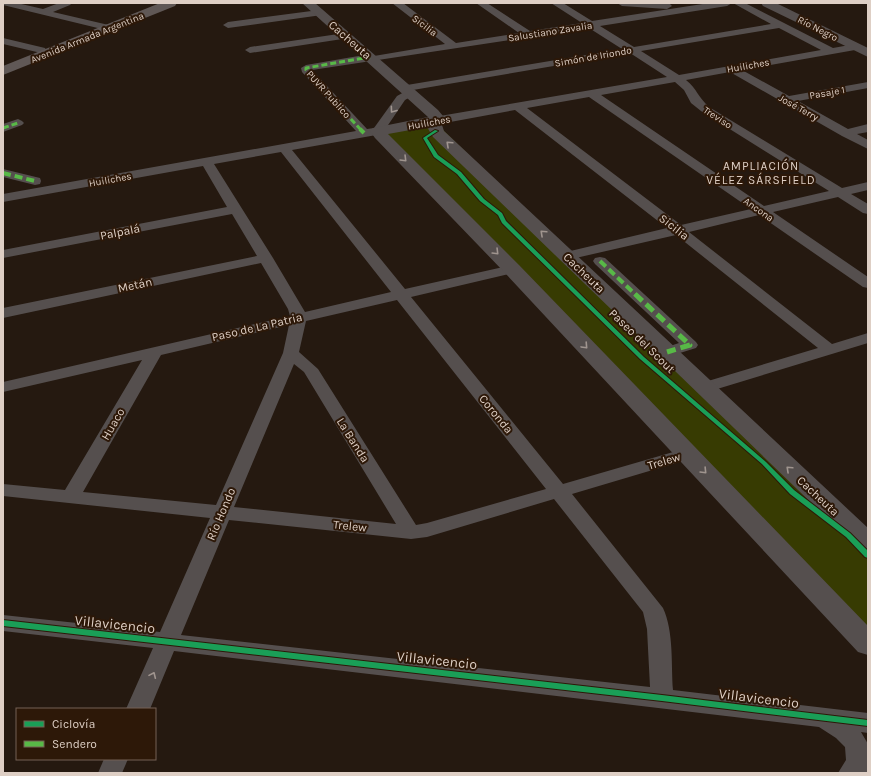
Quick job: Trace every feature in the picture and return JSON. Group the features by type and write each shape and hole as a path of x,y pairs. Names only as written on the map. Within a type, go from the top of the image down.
{"main road":[{"name":"Avenida Armada Argentina","path":"3,71 160,3"},
{"name":"Avenida Armada Argentina","path":"3,65 171,3"}],"street":[{"path":"5,3 107,27"},
{"path":"44,12 67,3"},
{"name":"Cacheuta","path":"308,3 436,116 434,121 438,134 704,388 866,538"},
{"name":"Sicilia","path":"397,3 454,46"},
{"path":"481,3 528,34"},
{"name":"Treviso","path":"556,3 633,49 677,78 689,88 695,101 705,109 868,210"},
{"path":"622,3 671,6 689,9"},
{"name":"Salustiano Zavalia","path":"371,58 727,3"},
{"name":"Río Negro","path":"738,3 831,51"},
{"name":"Río Negro","path":"767,3 868,53"},
{"path":"228,25 319,13"},
{"name":"Simón de Iriondo","path":"408,90 633,49 781,25"},
{"path":"250,50 346,36"},
{"path":"3,41 41,50"},
{"name":"Huiliches","path":"3,198 855,47"},
{"name":"PUVR Publico","path":"371,58 306,68 306,70 371,132"},
{"name":"José Terry","path":"731,68 868,146"},
{"name":"Pasaje 1","path":"787,100 868,85"},
{"path":"408,90 371,132 386,141 512,269 868,644"},
{"name":"Ancona","path":"591,93 868,284"},
{"name":"Sicilia","path":"517,106 829,349"},
{"path":"3,128 18,123"},
{"path":"846,133 868,128"},
{"name":"Coronda","path":"284,148 652,608 656,617 662,698"},
{"path":"207,162 266,258 296,309 299,318"},
{"path":"3,173 35,181"},
{"path":"567,256 868,186"},
{"name":"Palpalá","path":"3,254 236,209"},
{"name":"Metán","path":"3,313 266,258"},
{"path":"600,261 690,346 667,352"},
{"name":"Paso de La Patria","path":"3,387 512,269"},
{"name":"Río Hondo","path":"138,708 291,353 299,318"},
{"path":"704,388 868,338"},
{"name":"Huaco","path":"70,497 155,351"},
{"name":"La Banda","path":"291,353 310,369 410,532"},
{"name":"Trelew","path":"3,490 410,532 427,530 688,454"},
{"name":"Villavicencio","path":"3,623 868,723"},
{"path":"821,718 839,726 853,738 858,752 858,760 850,773"},
{"path":"110,773 116,760"}],"green space":[{"path":"434,121 868,543 868,644 380,135"}],"marked path":[{"path":"364,133 306,70 306,68 370,57"},
{"path":"3,128 18,123"},
{"path":"3,173 35,181"},
{"path":"600,261 690,345 667,352"}],"cycle path":[{"name":"Paseo del Scout","path":"436,131 425,138 436,156 459,173 482,200 500,214 504,222 642,358 764,463 792,492 848,535 868,555"},
{"path":"3,623 868,723"}],"district":[{"name":"AMPLIACIÓN VÉLEZ SÁRSFIELD","path":"761,173"}]}
